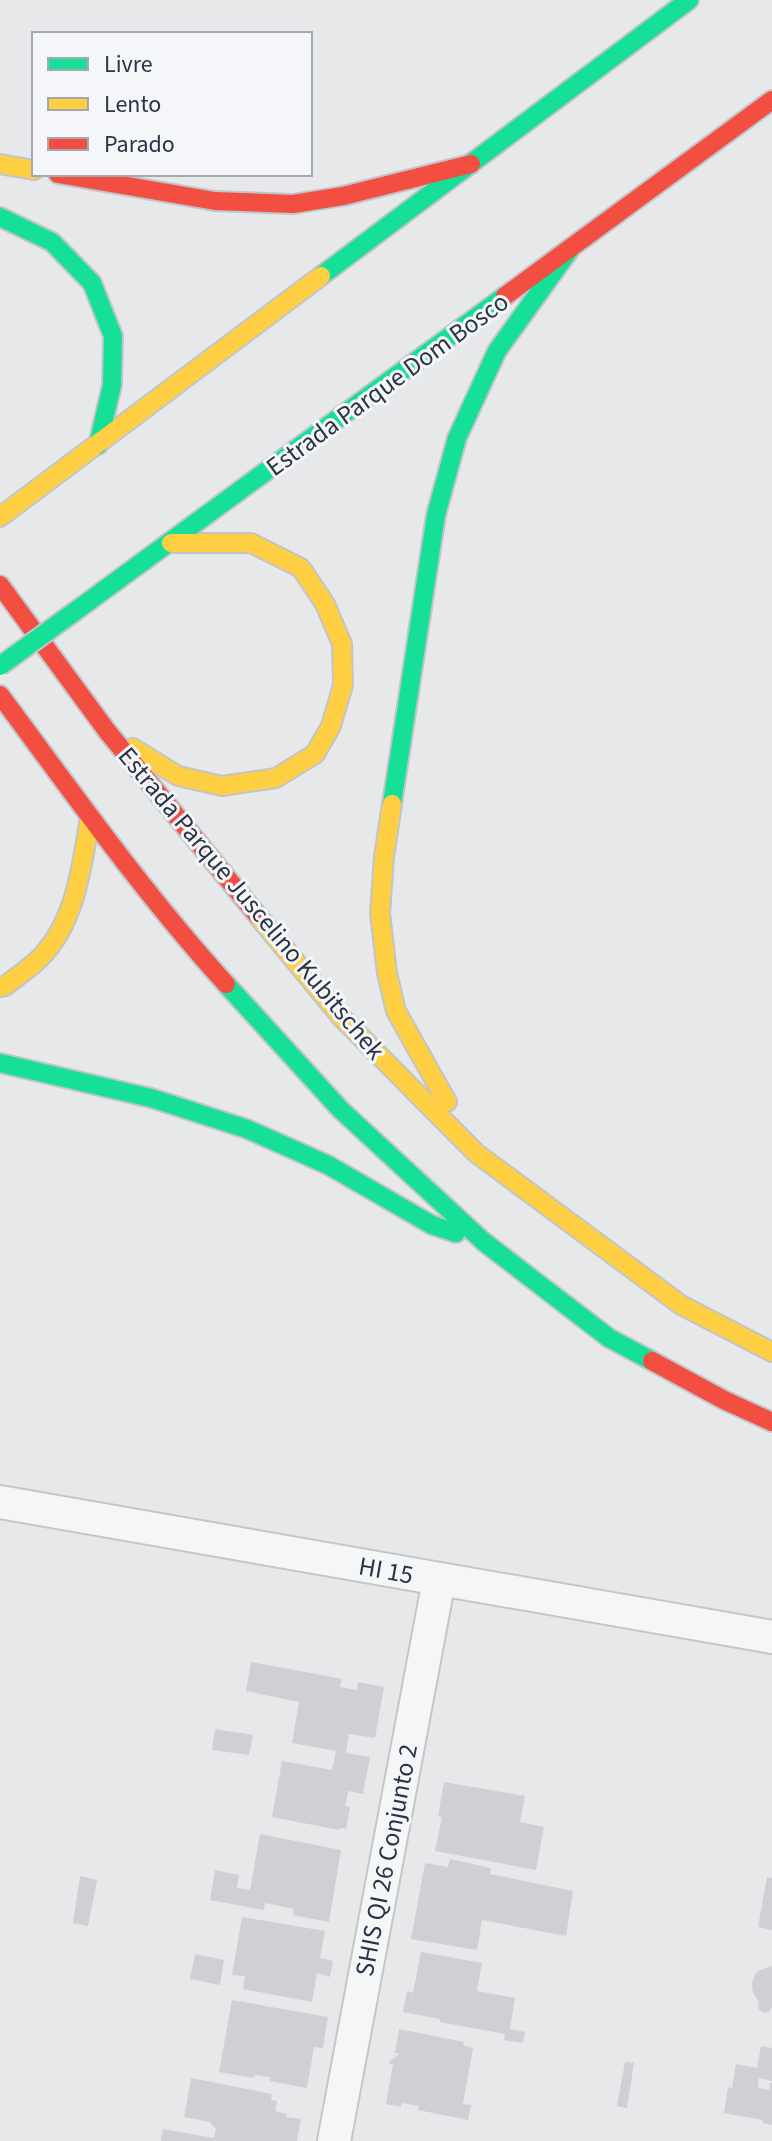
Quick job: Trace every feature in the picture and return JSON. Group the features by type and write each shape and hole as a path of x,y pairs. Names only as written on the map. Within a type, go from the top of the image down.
{"main road":[{"path":"0,517 689,0"},
{"name":"Estrada Parque Dom Bosco","path":"0,666 772,100"},
{"path":"0,164 32,170"},
{"path":"70,176 215,201 293,204 343,196 471,164"},
{"path":"0,217 52,242 92,283 113,336 112,385 98,445"},
{"path":"476,1153 396,1011 387,973 380,913 384,857 436,515 457,438 497,351 571,248"},
{"path":"107,731 178,776 222,786 276,778 315,754 331,726 343,685 342,644 325,604 301,568 251,543 171,543"},
{"name":"Estrada Parque Juscelino Kubitschek","path":"0,585 107,731 342,1018 476,1153 681,1305 772,1352"},
{"path":"0,695 90,817 193,948 341,1110 484,1242 609,1338 724,1400 772,1422"},
{"path":"0,987 42,956 65,922 78,878 90,817"},
{"path":"0,1063 151,1098 247,1129 328,1165 432,1225 484,1242"}],"street":[{"name":"HI 15","path":"0,1502 772,1637"},
{"name":"SHIS QI 26 Conjunto 2","path":"334,2141 439,1580"}],"building":[{"path":"251,1662 342,1679 340,1687 357,1690 358,1682 384,1687 375,1738 349,1734 346,1753 370,1757 363,1794 348,1791 345,1806 350,1807 346,1829 272,1817 282,1761 332,1770 336,1751 292,1743 299,1702 246,1691"},
{"path":"215,1729 253,1735 249,1755 212,1750"},
{"path":"444,1782 525,1796 520,1822 544,1827 536,1870 435,1851 442,1817 438,1816"},
{"path":"260,1834 341,1850 329,1922 293,1915 294,1909 265,1903 264,1910 210,1900 215,1870 239,1875 237,1888 250,1890"},
{"path":"450,1859 491,1868 490,1874 573,1891 566,1936 482,1920 477,1950 411,1939 425,1863 448,1867"},
{"path":"80,1876 97,1880 88,1926 73,1923"},
{"path":"767,1877 772,1878 772,1930 758,1927"},
{"path":"242,1917 325,1931 320,1958 333,1961 330,1977 317,1973 312,2002 243,1989 245,1976 232,1975"},
{"path":"421,1952 482,1963 477,1991 515,1998 510,2029 525,2032 523,2043 504,2040 505,2034 403,2012 407,1991 413,1993"},
{"path":"195,1954 224,1960 220,1985 190,1979"},
{"path":"772,1966 772,2007 769,2012 763,2013 758,2008 752,1983 756,1973"},
{"path":"232,2000 328,2017 323,2048 314,2047 307,2088 270,2081 270,2077 255,2075 254,2078 219,2072"},
{"path":"399,2029 464,2042 463,2045 473,2048 463,2104 471,2105 468,2120 418,2110 419,2106 386,2104 393,2064 389,2064 390,2060 399,2053 395,2053"},
{"path":"761,2046 772,2048 772,2081 759,2078 758,2088 769,2090 772,2083 772,2125 763,2123 763,2120 724,2113 736,2064 757,2068"},
{"path":"625,2062 634,2063 627,2108 617,2106"},
{"path":"191,2078 272,2094 271,2100 277,2101 275,2111 287,2114 286,2117 301,2119 297,2141 161,2141 163,2129 214,2138 216,2129 210,2122 184,2117"}],"traffic: fast":[{"path":"321,276 689,0"},
{"path":"0,217 52,242 92,283 113,336 112,385 98,445"},
{"path":"392,804 436,515 457,438 497,351 571,248"},
{"path":"81,607 505,296"},
{"path":"0,666 81,607"},
{"path":"226,984 341,1110 484,1242 609,1338 652,1361"},
{"path":"0,1063 151,1098 247,1129 328,1165 432,1225 456,1233"}],"traffic: slow":[{"path":"0,164 32,170"},
{"path":"0,517 321,276"},
{"path":"133,748 178,776 222,786 276,778 315,754 331,726 343,685 342,644 325,604 301,568 251,543 171,543"},
{"path":"392,804 380,913 387,973 396,1011 447,1102"},
{"path":"0,987 40,958 62,928 76,892 90,817"},
{"path":"258,916 342,1018 476,1153 681,1305 772,1352"}],"traffic: jam":[{"path":"505,296 772,100"},
{"path":"70,176 215,201 293,204 343,196 471,164"},
{"path":"0,585 107,731 258,916"},
{"path":"0,695 138,879 226,984"},
{"path":"652,1361 772,1422"}]}
